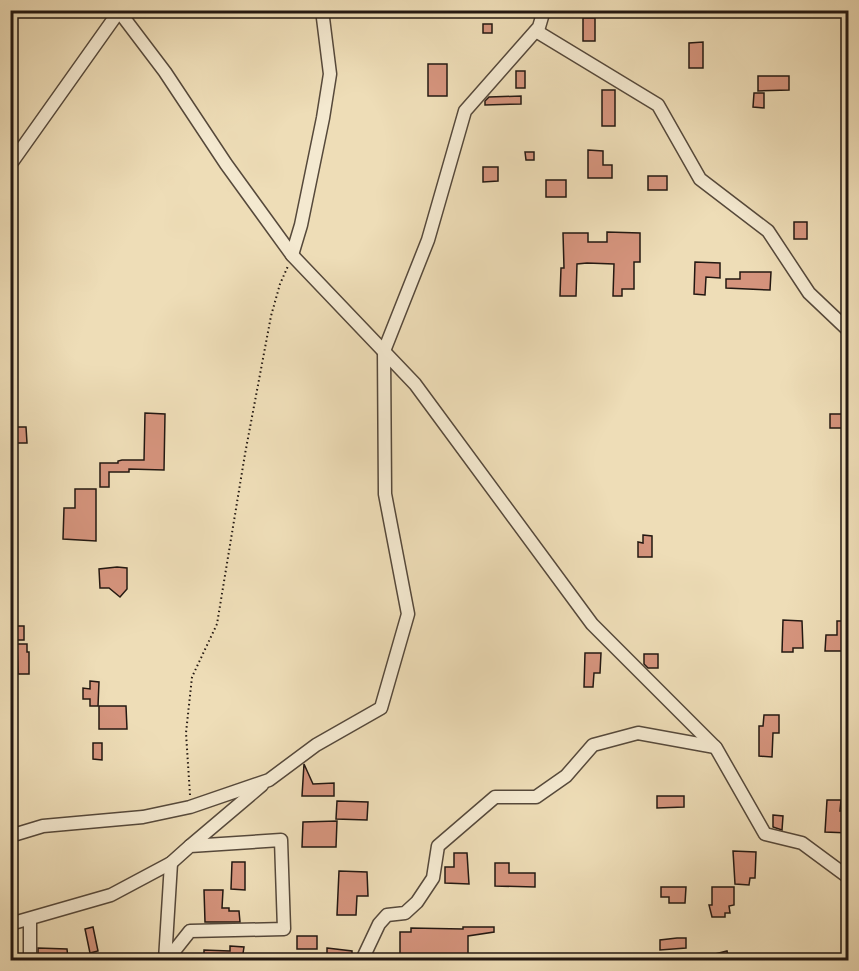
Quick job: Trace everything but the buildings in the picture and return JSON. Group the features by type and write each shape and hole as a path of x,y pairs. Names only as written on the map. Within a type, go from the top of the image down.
{"street":[{"path":"291,255 308,193 330,74 322,10"},
{"path":"10,924 111,895 171,863 269,780 316,745 381,708 408,614 385,494 384,351 428,240 465,111 536,31 544,10"},
{"path":"10,165 119,11 165,72 226,164 291,255 415,384 592,624 716,748 765,834 802,843 849,877"},
{"path":"536,31 658,105 700,179 768,231 809,294 849,330"},
{"path":"362,960 376,929 387,915 405,912 417,902 433,878 438,846 495,797 536,797 566,776 593,744 638,733 716,748"},
{"path":"10,836 43,826 142,817 190,807 269,780"},
{"path":"166,960 190,931 284,929 281,840 190,846"},
{"path":"166,960 171,863"},
{"path":"30,920 30,960"}],"path":[{"path":"190,807 186,733 192,676 217,624 271,316 291,255"}]}
